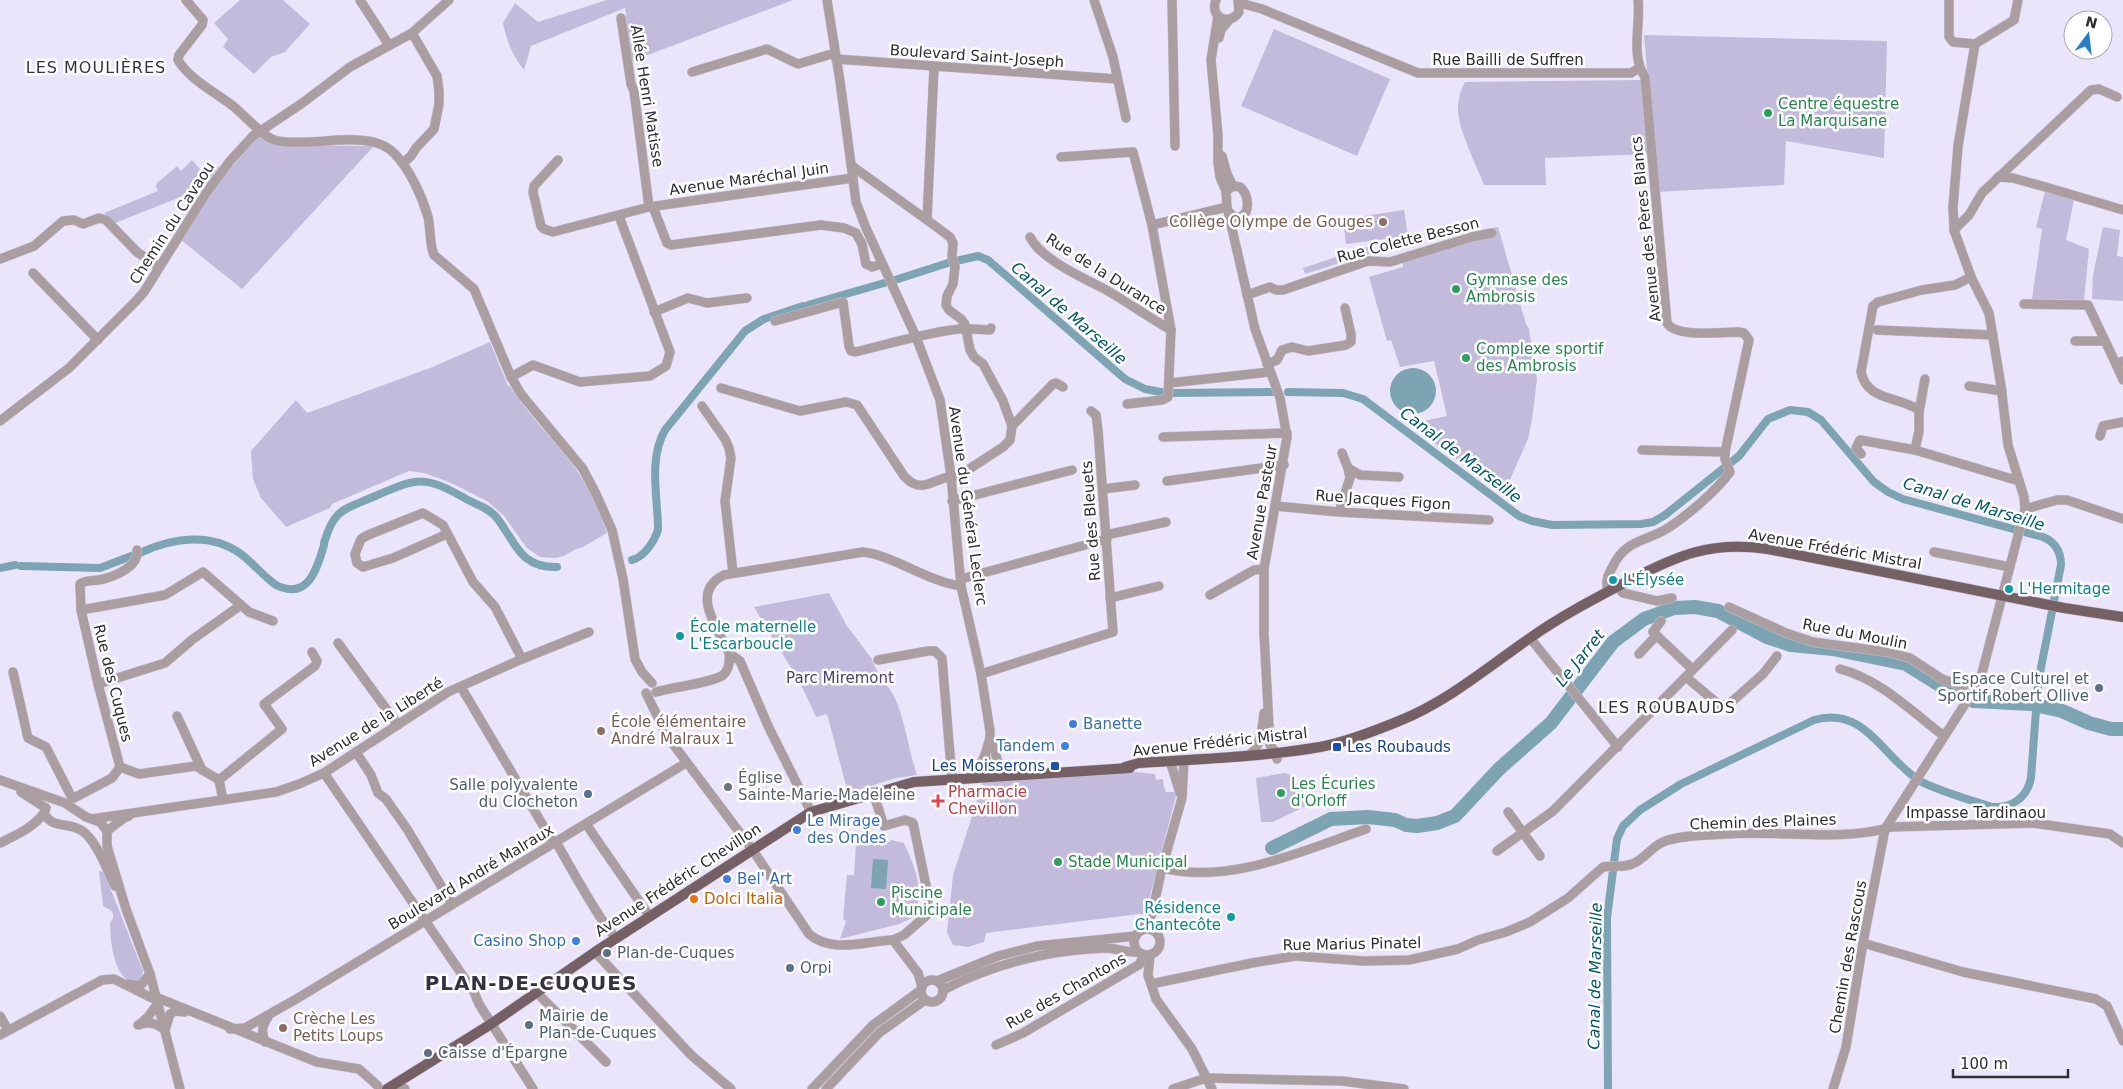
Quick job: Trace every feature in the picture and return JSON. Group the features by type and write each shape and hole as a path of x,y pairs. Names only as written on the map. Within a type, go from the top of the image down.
{"main road":[{"name":"Avenue Frédéric Mistral","path":"1004,775 1265,757 1319,748 1400,720 1451,694 1561,617 1684,554 1718,547 1752,547 2080,611"},
{"path":"2080,611 2093,611 2123,617"},
{"path":"2080,611 2123,622"},
{"name":"Avenue Frédéric Mistral","path":"1184,763 1250,754 1265,757"},
{"name":"Avenue Frédéric Chevillon","path":"382,1087 401,1086 595,952 811,812 873,792 914,782 1004,775"}],"street":[{"path":"186,0 203,20 202,25 178,55 178,60 196,79 270,138 290,143 370,140 383,144 395,153 403,163 422,199 428,218 431,248 434,255 474,289 511,377 521,394 583,469 612,530 623,579 635,659 652,689 654,708 667,736 752,849 801,923 815,940 832,945 893,940 904,935 924,919 929,910 928,895 913,822 905,820 884,826 873,792"},
{"path":"360,0 389,45"},
{"name":"Chemin du Cavaou","path":"0,421 69,368 136,302 206,193 230,161 253,136 350,67 412,33 449,0"},
{"path":"827,0 856,202 884,268"},
{"path":"1094,0 1113,57 1126,118"},
{"path":"1172,0 1175,146"},
{"name":"Avenue des Pères Blancs","path":"1613,589 1606,584 1608,576 1616,559 1624,550 1633,543 1666,529 1680,519 1730,472 1725,452 1749,340 1744,333 1684,332 1674,330 1667,323 1645,77 1639,68 1638,0"},
{"path":"1949,0 1949,38 1953,42 1975,44 2014,20 2018,0"},
{"path":"1214,1 1215,12 1218,16 1229,20"},
{"path":"1216,118 1218,104 1216,60 1218,45 1221,30 1239,12 1239,2"},
{"name":"Rue Bailli de Suffren","path":"1239,2 1262,9 1418,74 1631,74 1639,68"},
{"path":"1218,16 1211,60 1218,135 1230,189 1242,189 1247,200 1246,212 1240,218 1234,236"},
{"name":"Allée Henri Matisse","path":"621,18 651,207 667,243 671,245 821,225 851,230 860,238 866,264 872,267 884,268"},
{"path":"403,163 434,129 439,104 437,76 412,33"},
{"path":"1885,829 1973,692 1982,673 2025,509 2008,445 2002,391 1989,313 1971,277 1954,230 1953,207 1958,146 1975,44"},
{"path":"692,72 767,49 798,64 835,56"},
{"name":"Boulevard Saint-Joseph","path":"835,56 934,67 1117,79"},
{"path":"927,220 934,67"},
{"path":"1954,230 1969,215 1982,193 2091,90 2099,89 2117,97"},
{"path":"1061,157 1133,152 1152,225 1171,330 1169,390 1162,400 1126,404"},
{"name":"Avenue Maréchal Juin","path":"558,160 534,186 533,192 541,226 553,232 651,207 853,178"},
{"path":"722,388 800,411 837,404 852,403 858,405 909,481 922,486 951,476 957,477 1003,447 1010,440 1012,426 1003,401 983,364 974,357 970,350 966,329 961,318 949,310 946,305 947,296 953,284 955,267 952,256 954,243 950,237 852,166"},
{"path":"1998,177 2013,178 2123,210"},
{"name":"Avenue Pasteur","path":"1230,189 1228,210 1255,330 1280,398 1287,433 1284,465 1264,569 1266,691 1270,745 1276,756"},
{"path":"1152,225 1228,210 1233,216 1240,218"},
{"path":"511,377 533,364 580,382 650,376 666,366 670,352 619,216"},
{"path":"0,259 34,246 64,221 74,220 83,224 99,218 106,220 137,252 159,267"},
{"name":"Rue Colette Besson","path":"1247,295 1270,287 1276,290 1283,290 1368,261 1390,262 1472,237 1492,233"},
{"name":"Rue de la Durance","path":"1030,237 1034,247 1080,277 1107,290 1171,330"},
{"name":"Avenue du Général Leclerc","path":"884,268 916,337 940,400 951,476 961,583 981,674 990,738 996,750 997,765 1004,775"},
{"path":"33,273 98,340"},
{"path":"1919,412 1904,403 1872,392 1863,380 1861,372 1873,306 1878,302 1922,290 1955,285 1971,277"},
{"path":"654,312 688,298 708,303 747,298"},
{"path":"775,321 844,302 849,346 851,351 856,352 916,337 966,329 990,330 991,328"},
{"path":"2024,304 2088,305 2104,341 2120,362 2123,380"},
{"path":"1169,390 1268,368 1282,350 1292,347 1308,351 1346,345 1350,342 1352,334 1346,308"},
{"path":"1877,330 1993,335"},
{"path":"2075,341 2104,341"},
{"path":"1915,450 1925,378"},
{"path":"1012,426 1053,384 1056,383 1063,388"},
{"path":"1969,386 2002,391"},
{"path":"702,406 725,439 731,458 725,501 733,573"},
{"name":"Rue des Bleuets","path":"981,674 1113,632 1096,415 1090,411"},
{"path":"2100,436 2103,426 2123,422"},
{"path":"1163,437 1287,433"},
{"path":"1861,454 1856,448 1860,440 1915,450 2018,481"},
{"path":"1642,450 1725,452"},
{"path":"1339,512 1350,478 1342,453"},
{"path":"1167,481 1284,465"},
{"path":"1348,468 1360,475 1399,477"},
{"path":"952,501 1072,470"},
{"path":"1103,489 1135,484"},
{"path":"2025,509 2057,500 2067,500 2123,519"},
{"name":"Rue Jacques Figon","path":"1275,506 1339,512 1489,520"},
{"path":"447,534 393,558 363,567 357,563 355,554 362,539 390,524 423,513 442,524 473,582 495,607 522,659"},
{"path":"811,812 769,728 740,661 730,653 709,610 706,596 710,585 715,579 733,573 863,552 876,555 936,581 961,583 1106,537 1166,522"},
{"path":"1934,552 2010,567"},
{"path":"81,610 80,584 83,581 101,580 124,570 136,561 138,553"},
{"path":"1210,596 1254,570 1264,569"},
{"name":"Rue des Cuques","path":"120,767 81,610 165,595 203,572 249,612 273,621"},
{"path":"1110,598 1159,586"},
{"path":"1613,589 1657,601 1672,598"},
{"path":"98,684 165,663 193,639 241,605"},
{"name":"Rue du Moulin","path":"1729,607 1786,633 1813,642 1887,652 1910,658 1942,679 1973,692"},
{"path":"1661,622 1652,632 1716,703 1721,705 1728,705 1763,674 1777,656"},
{"path":"1497,851 1553,811 1732,630"},
{"name":"Avenue de la Liberté","path":"92,819 276,792 299,784 324,772 448,692 589,632"},
{"path":"1639,654 1656,636"},
{"path":"1530,638 1618,747"},
{"path":"338,643 398,725"},
{"path":"878,660 928,651 935,651 942,658 952,778"},
{"path":"219,780 282,729 264,704 315,666 317,661 312,652"},
{"path":"652,689 670,688 721,676 728,666 730,653"},
{"path":"1840,669 1857,673 1875,683 1944,736"},
{"path":"13,672 28,738 46,747 71,796 74,798 112,778 120,767 139,774 196,766 219,780 223,800"},
{"path":"461,687 599,916 612,935 617,938"},
{"name":"Avenue Pasteur","path":"1250,754 1259,745 1266,691"},
{"name":"Avenue Pasteur","path":"1264,715 1265,757"},
{"path":"177,716 202,770"},
{"name":"Avenue du Général Leclerc","path":"974,777 985,755 990,738"},
{"path":"356,752 371,775 378,793 386,799 407,830 452,904"},
{"name":"Avenue du Général Leclerc","path":"985,755 991,776"},
{"name":"Boulevard André Malraux","path":"230,1029 245,1028 270,1014 686,763"},
{"path":"1184,763 1182,798 1162,868 1152,914 1139,933 1134,945 1144,954 1148,975 1156,999 1192,1049 1212,1089"},
{"path":"1170,764 1182,798"},
{"path":"991,776 997,765"},
{"path":"324,772 474,992 478,1004 533,1089"},
{"path":"0,783 56,799 100,822 107,833 107,846 158,1000 180,1089"},
{"path":"0,783 28,794 45,810 50,822 56,825"},
{"path":"0,843 38,821 45,810 56,799"},
{"path":"1508,812 1540,856"},
{"name":"Avenue de la Liberté","path":"107,833 124,818 139,813"},
{"name":"Impasse Tardinaou","path":"1885,829 2033,823 2110,834 2123,843"},
{"path":"586,824 650,916"},
{"path":"27,829 56,825 71,826 82,830 91,838 126,908"},
{"path":"1162,868 1195,874 1258,865 1366,829"},
{"name":"Chemin des Plaines","path":"1621,868 1635,863 1656,846 1670,839 1729,833 1844,833 1880,832 1885,829"},
{"name":"Chemin des Rascous","path":"1833,1089 1846,1047 1885,829"},
{"path":"91,838 98,840 107,833"},
{"name":"Rue Marius Pinatel","path":"1151,984 1295,956 1364,961 1409,960 1458,949 1530,922 1568,898 1598,871 1607,866 1621,868"},
{"path":"925,1000 932,1002 939,1000 943,990 975,974 1038,955 1103,948 1117,948 1132,953 1144,954 1159,948 1160,940 1152,914"},
{"path":"812,1089 873,1025 921,989 925,982 934,981 998,956 1037,946 1139,933 1149,929 1156,932"},
{"path":"893,940 918,973 934,981 943,990"},
{"path":"1863,944 1963,972 2096,999 2107,1006 2123,1040"},
{"path":"595,952 699,1063 731,1089"},
{"name":"Rue des Chantons","path":"996,1045 1023,1033 1140,964 1144,954"},
{"path":"918,973 925,1000"},
{"path":"0,1016 4,1032 102,980 107,979 140,986 150,974"},
{"path":"121,982 152,998 317,1062 359,1069 382,1087"},
{"path":"536,993 606,1062"},
{"path":"158,1000 148,1018 138,1025 147,1022 160,1026 165,1030"},
{"path":"826,1089 879,1033 925,1000"},
{"path":"165,1030 170,1014 180,1011 190,1013"},
{"path":"265,1042 262,1035 263,1025 270,1014"},
{"path":"1173,1089 1206,1078 1342,1081 1404,1089"}],"green space":[{"path":"240,0 283,0 310,24 285,52 271,57 254,74 223,47 228,39 214,23"},
{"path":"607,0 793,0 632,61 625,8 531,46 524,70 511,48 503,23 515,3 538,22"},
{"path":"1274,29 1390,79 1357,156 1241,106"},
{"name":"Centre équestre La Marquisane","path":"1644,35 1887,41 1884,158 1786,141 1784,185 1657,192"},
{"path":"1643,80 1651,154 1545,158 1546,185 1484,185 1464,136 1459,116 1459,97 1465,82"},
{"path":"260,135 279,145 374,146 242,289 181,240 215,186"},
{"path":"192,160 203,173 219,166 206,187 115,223 104,213 158,191 157,183 177,166 181,171"},
{"path":"2045,191 2074,199 2066,240 2089,249 2084,300 2032,299 2042,229 2036,227"},
{"path":"1404,210 1408,236 1346,244 1343,219"},
{"name":"Complexe sportif des Ambrosis","path":"1498,227 1529,329 1537,379 1528,439 1505,491 1449,454 1410,424 1447,416 1434,361 1400,367 1391,340 1387,341 1369,277 1403,267 1403,262 1471,241 1469,232"},
{"path":"2103,227 2120,230 2117,256 2123,257 2123,301 2092,299 2093,275"},
{"path":"1370,246 1372,253 1305,274 1303,268"},
{"path":"490,342 508,386 510,386 578,472 592,497 607,533 564,556 556,558 540,557 526,547 504,516 487,501 449,482 424,473 409,471 332,504 330,508 286,527 261,498 253,479 251,451 296,400 307,413 430,368"},
{"name":"Parc Miremont","path":"829,593 847,626 872,659 876,669 895,697 917,775 896,778 848,793 827,714 816,717 795,674 754,607"},
{"name":"Stade Municipal","path":"1136,772 1155,774 1156,780 1163,779 1166,792 1175,792 1176,796 1145,915 1139,914 986,933 984,942 968,947 953,945 947,932 953,875 983,782"},
{"name":"Les Écuries d'Orloff","path":"1284,773 1292,775 1310,804 1273,822 1261,822 1256,778"},
{"name":"Piscine Municipale","path":"891,840 904,843 915,871 919,894 917,916 899,924 840,939 846,921 843,919 847,875 854,875 856,842 890,842"},
{"path":"99,871 103,872 107,880 143,971 141,980 132,981 125,978 119,971 115,961 110,930 113,915 111,911 103,906"}],"water":[{"path":"1408,368 1418,368 1432,378 1436,391 1432,404 1426,410 1418,414 1408,414 1394,404 1390,396 1390,386 1400,372"},
{"path":"873,859 888,860 886,889 871,888"}],"waterway":[{"name":"Canal de Marseille","path":"956,261 978,256 988,260 1125,379 1145,389 1166,393"},
{"name":"Canal de Marseille","path":"895,280 951,262"},
{"name":"Canal de Marseille","path":"808,305 884,283"},
{"name":"Canal de Marseille","path":"632,560 641,556 648,548 658,530 655,466 660,442 665,430 745,331 764,319 803,306"},
{"name":"Canal de Marseille","path":"1171,393 1272,392"},
{"name":"Canal de Marseille","path":"1288,392 1343,393 1363,399 1519,516 1552,525 1641,524 1653,522 1665,515 1739,456 1768,419 1790,410 1808,412 1821,420 1874,482 1888,492 1903,499 2043,537 2054,544 2058,551 2061,565 2038,683 2031,778 2026,791 2012,804 1992,807 1920,781 1860,727 1847,720 1832,717 1814,720 1681,784 1640,810 1623,826 1617,839 1607,918 1608,1089"},
{"name":"Canal de Marseille","path":"324,543 332,523 347,508 401,486 421,482 431,483 453,492 494,515 527,559 545,566 557,567"},
{"name":"Canal de Marseille","path":"142,552 166,543 179,541 205,540 217,542 241,554 276,585 287,589 296,589 303,586 309,580 318,564 324,545"},
{"name":"Canal de Marseille","path":"21,566 100,568 134,555"},
{"name":"Canal de Marseille","path":"0,568 15,565"},
{"name":"Le Jarret","path":"1272,848 1331,819 1368,817 1395,820 1406,825 1417,826 1437,823 1455,816 1499,769 1551,723 1613,642 1644,619 1674,608 1695,607 1718,611 1767,637 1791,645 1833,649 1906,664 1943,687 1974,701 2031,704 2062,711 2089,723 2111,729 2123,729"}],"place":[{"name":"Centre équestre La Marquisane","path":"1768,113"},
{"name":"Collège Olympe de Gouges","path":"1383,222"},
{"name":"Gymnase des Ambrosis","path":"1456,289"},
{"name":"Complexe sportif des Ambrosis","path":"1466,358"},
{"name":"L'Élysée","path":"1613,580"},
{"name":"L'Hermitage","path":"2009,589"},
{"name":"École maternelle L'Escarboucle","path":"680,636"},
{"name":"Espace Culturel et Sportif Robert Ollive","path":"2099,688"},
{"name":"Banette","path":"1073,724"},
{"name":"École élémentaire André Malraux 1","path":"601,731"},
{"name":"Tandem","path":"1065,746"},
{"name":"Les Roubauds","path":"1337,747"},
{"name":"Les Moisserons","path":"1055,766"},
{"name":"Église Sainte-Marie-Madeleine","path":"728,787"},
{"name":"Les Écuries d'Orloff","path":"1281,793"},
{"name":"Salle polyvalente du Clocheton","path":"588,794"},
{"name":"Pharmacie Chevillon","path":"938,801"},
{"name":"Le Mirage des Ondes","path":"797,830"},
{"name":"Stade Municipal","path":"1058,862"},
{"name":"Bel' Art","path":"727,879"},
{"name":"Dolci Italia","path":"694,899"},
{"name":"Piscine Municipale","path":"881,902"},
{"name":"Résidence Chantecôte","path":"1231,917"},
{"name":"Casino Shop","path":"576,941"},
{"name":"Plan-de-Cuques","path":"607,953"},
{"name":"Orpi","path":"790,968"},
{"name":"Mairie de Plan-de-Cuques","path":"529,1025"},
{"name":"Crèche Les Petits Loups","path":"283,1028"},
{"name":"Caisse d'Épargne","path":"428,1053"}],"district":[{"name":"LES MOULIÈRES","path":"96,67"},
{"name":"LES ROUBAUDS","path":"1667,707"},
{"name":"PLAN-DE-CUQUES","path":"531,983"}]}
